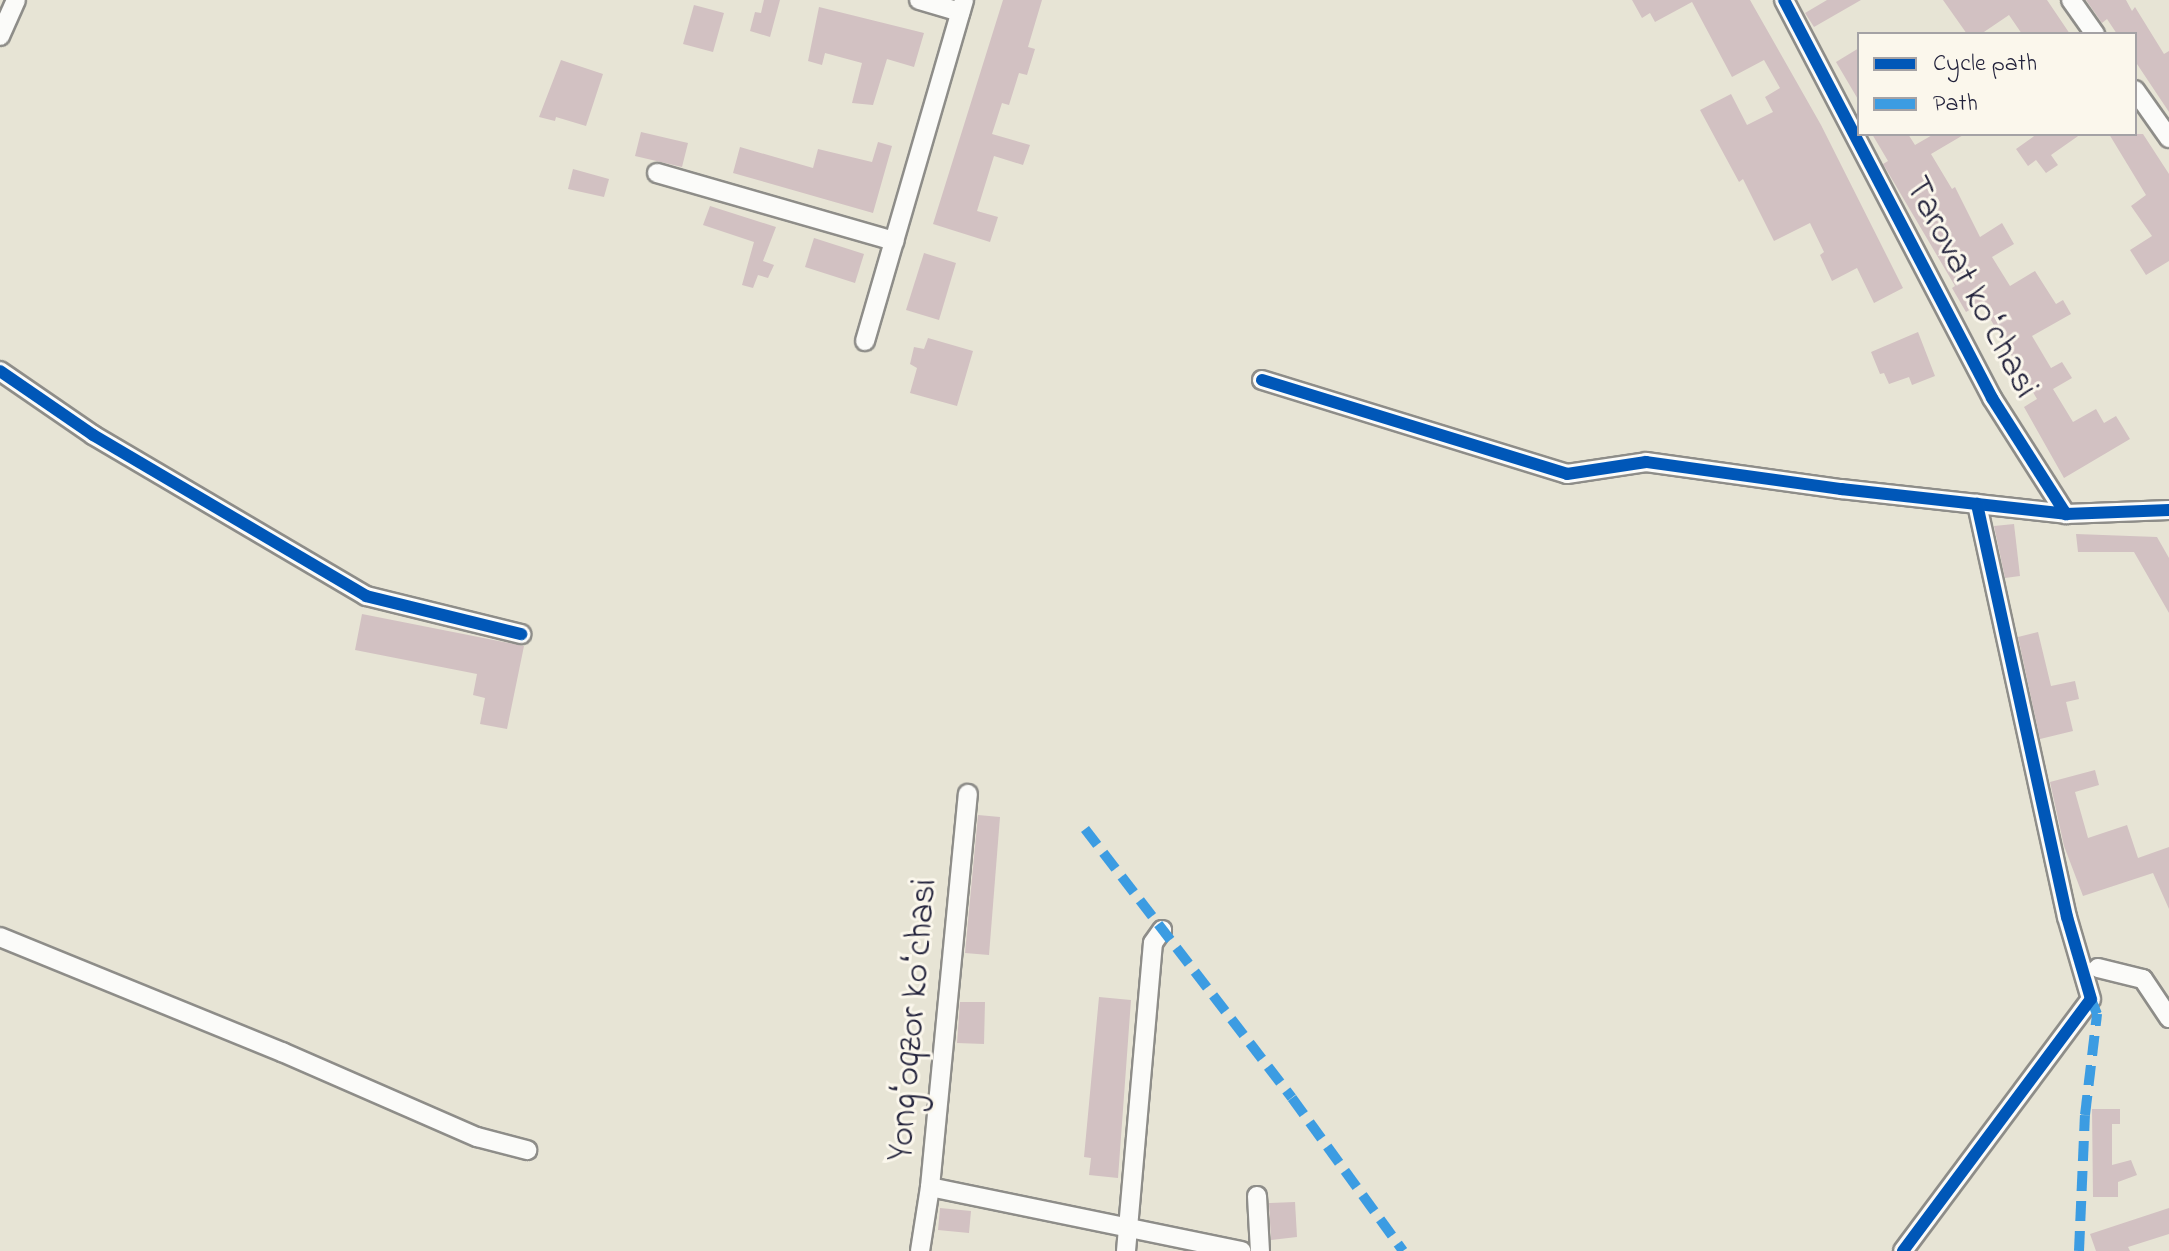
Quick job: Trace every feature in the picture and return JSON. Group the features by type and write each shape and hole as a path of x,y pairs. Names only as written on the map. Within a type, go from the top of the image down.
{"street":[{"path":"0,36 16,0"},
{"path":"865,341 962,6 919,0"},
{"name":"Tarovat koʻchasi","path":"1784,0 1992,398 2066,514"},
{"path":"2071,0 2094,32"},
{"path":"2137,93 2169,138"},
{"path":"657,173 894,241"},
{"path":"0,371 93,435 366,596 521,634"},
{"path":"1262,380 1567,474 1646,462 2066,514 2168,512"},
{"path":"1903,1251 2091,999 2067,917 1977,504"},
{"name":"Yongʻoqzor koʻchasi","path":"920,1251 930,1187 968,794"},
{"path":"1126,1251 1153,943 1162,930"},
{"path":"0,937 282,1052 477,1137 527,1150"},
{"path":"2098,968 2143,979 2169,1018"},
{"path":"930,1187 1241,1251"},
{"path":"1257,1196 1260,1251"}],"building":[{"path":"764,0 780,0 770,37 750,31 755,12 761,13"},
{"path":"1003,0 1042,0 1028,47 1035,49 1027,75 1019,73 1009,105 1002,103 992,134 1030,145 1023,165 994,156 977,211 998,217 990,242 933,224"},
{"path":"1632,0 1750,0 1821,125 1903,288 1874,303 1857,268 1832,281 1820,255 1824,252 1810,223 1774,241 1743,179 1739,182 1700,110 1731,94 1747,125 1773,112 1765,97 1780,88 1764,60 1732,77 1692,2 1655,22 1650,13 1642,18"},
{"path":"1827,0 1861,0 1814,27 1805,13"},
{"path":"1943,0 2047,0 2069,32 2021,32 2009,15 1984,32 1966,32"},
{"path":"2086,0 2126,0 2132,11 2135,7 2164,54 2169,51 2169,112 2137,64 2137,32 2116,32 2107,19 2102,23"},
{"path":"694,5 724,13 713,52 683,44"},
{"path":"819,7 924,33 914,67 887,59 873,105 852,103 862,63 825,53 822,65 808,61"},
{"path":"1857,49 1857,98 1836,62"},
{"path":"561,60 603,74 586,126 556,117 555,121 539,117"},
{"path":"641,132 688,143 682,167 635,156"},
{"path":"2143,134 2169,174 2169,261 2146,275 2130,250 2152,236 2131,206 2146,195 2110,136"},
{"path":"1873,136 1909,136 1915,145 1931,136 1962,136 1931,154 1952,189 1955,187 1980,237 2002,223 2014,244 1992,257 2010,286 2035,271 2056,304 2063,300 2071,314 2032,336 2051,368 2062,362 2072,378 2053,389 2073,422 2096,409 2104,423 2116,416 2130,439 2064,478 2024,407 2037,399 1981,303 1966,312 1952,288 1955,286 1883,164 1888,161"},
{"path":"2034,136 2078,136 2051,155 2058,165 2046,173 2036,160 2028,166 2016,149"},
{"path":"878,142 892,146 873,213 733,173 740,147 813,168 818,149 872,162"},
{"path":"573,169 609,179 604,197 568,189"},
{"path":"710,206 776,227 763,261 774,265 768,278 758,275 753,288 742,285 754,242 703,225"},
{"path":"814,238 864,254 855,283 805,267"},
{"path":"924,253 956,263 939,320 906,310"},
{"path":"1918,332 1935,376 1912,385 1909,377 1889,384 1884,373 1880,374 1871,352"},
{"path":"928,338 973,351 957,406 910,393 917,368 910,364 914,347 924,349"},
{"path":"2014,524 2020,576 2005,578 1994,526"},
{"path":"2076,534 2157,537 2169,558 2169,613 2134,552 2078,552"},
{"path":"362,614 524,646 507,729 480,724 485,698 473,695 477,674 355,650"},
{"path":"2038,632 2051,686 2075,681 2079,699 2066,702 2073,731 2040,739 2018,637"},
{"path":"2095,770 2099,785 2075,792 2088,838 2127,825 2138,858 2169,847 2169,909 2153,873 2083,896 2064,846 2050,782"},
{"path":"978,815 1000,817 989,955 965,953"},
{"path":"1099,997 1131,1000 1118,1178 1089,1175 1091,1158 1084,1157"},
{"path":"960,1002 985,1002 984,1044 957,1043"},
{"path":"2092,1109 2120,1109 2120,1124 2112,1124 2112,1165 2131,1160 2137,1175 2118,1182 2118,1197 2093,1197"},
{"path":"1295,1202 1297,1237 1271,1240 1269,1203"},
{"path":"940,1208 971,1211 969,1233 938,1230"},
{"path":"2169,1208 2169,1234 2128,1247 2130,1251 2096,1251 2090,1234"}],"marked path":[{"path":"1085,829 1292,1098 1403,1251"},
{"path":"2079,1251 2085,1115 2097,1014 2091,999"}],"cycle path":[{"path":"1784,0 1992,398 2066,514"},
{"path":"0,371 93,435 366,596 521,634"},
{"path":"1262,380 1567,474 1646,462 1841,489 2066,514 2169,510"},
{"path":"1903,1251 2091,999 2067,917 1977,504"}]}
